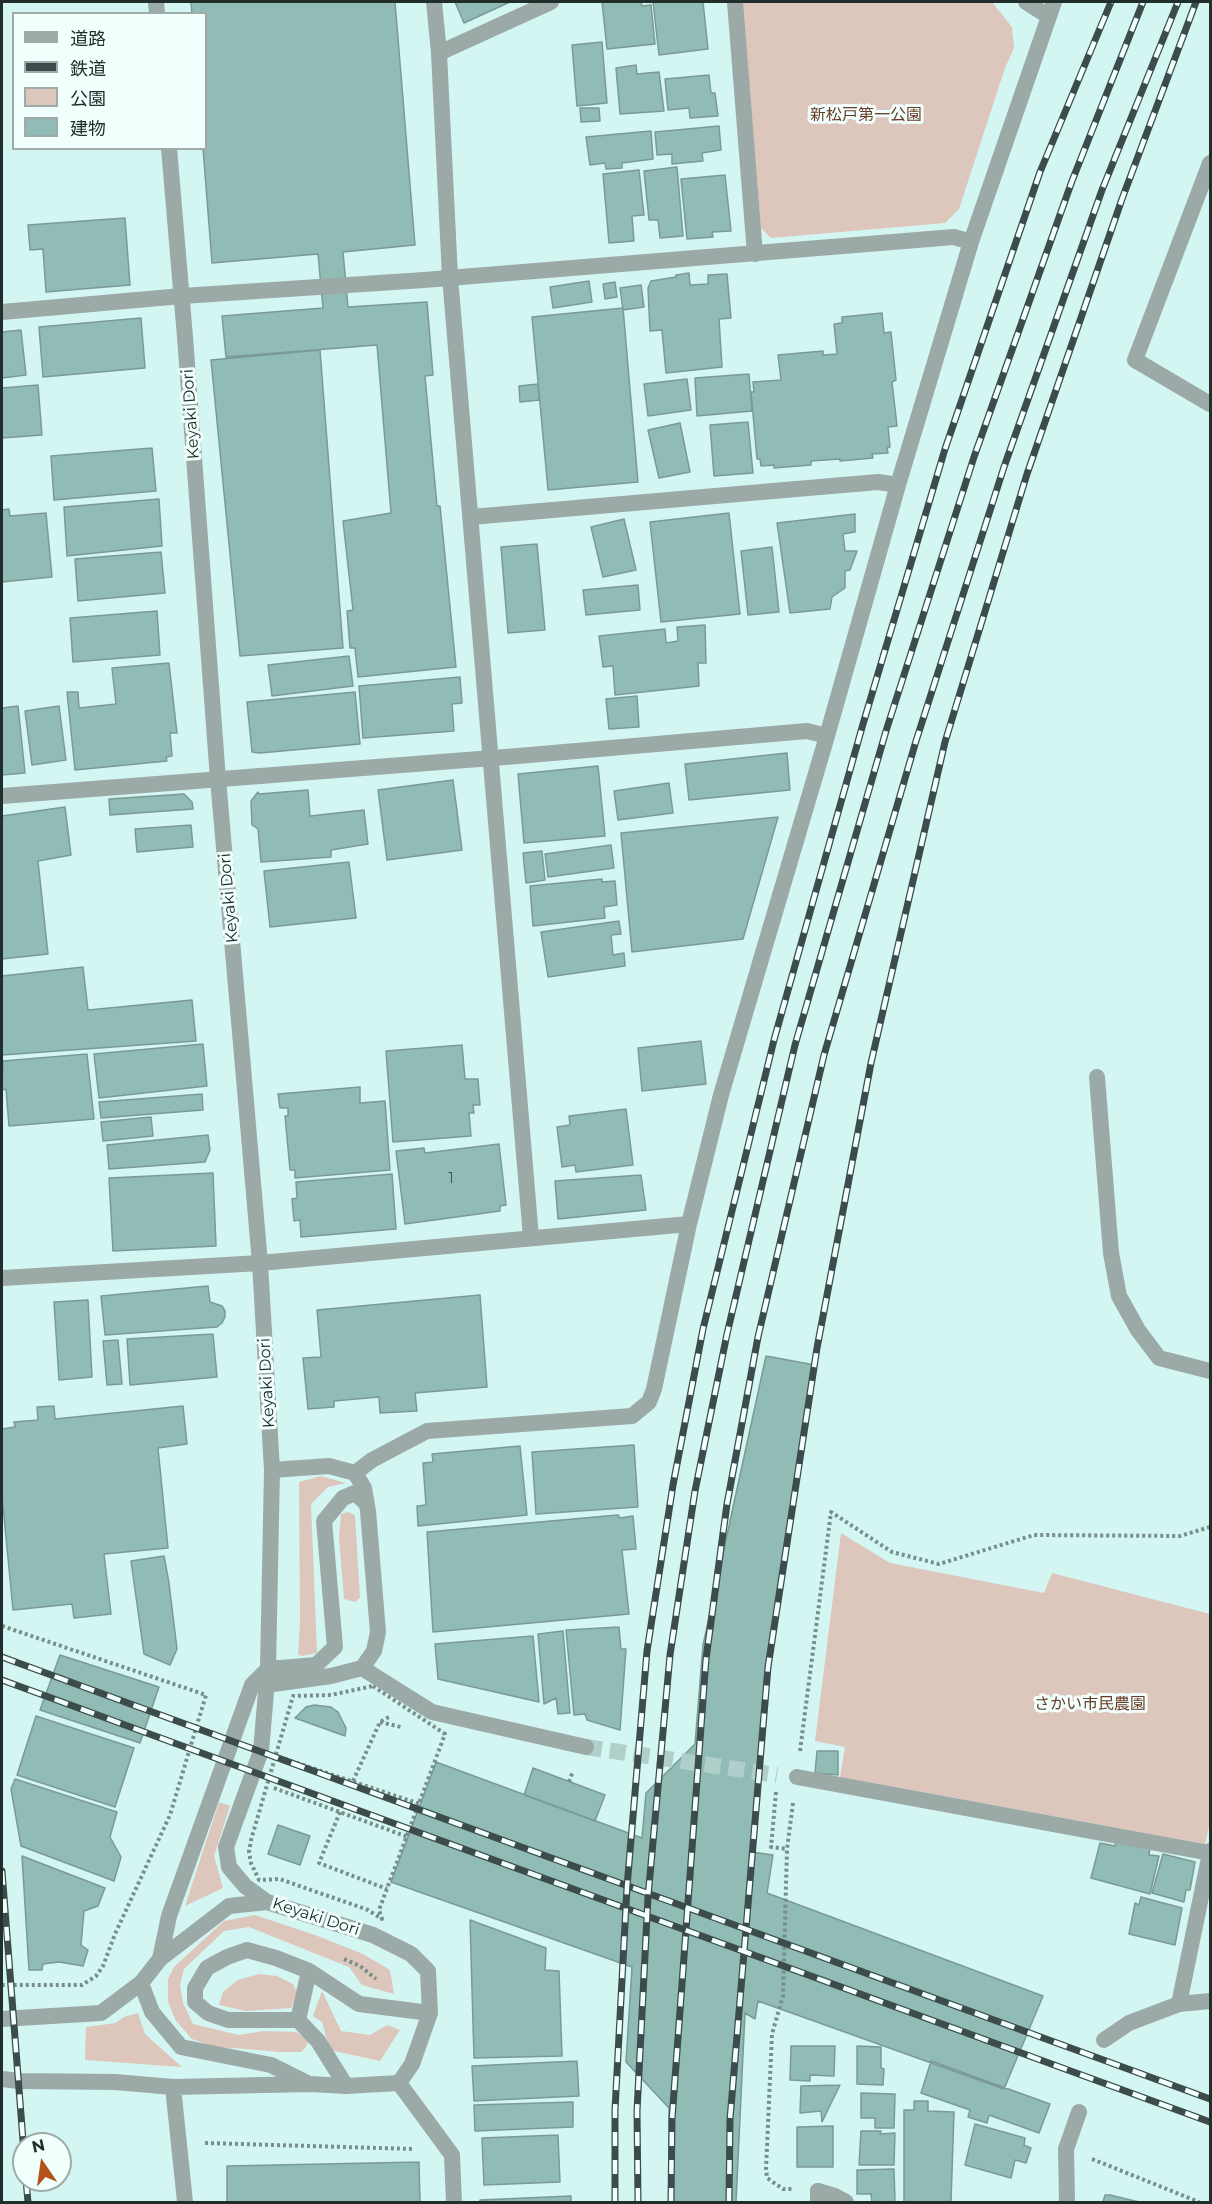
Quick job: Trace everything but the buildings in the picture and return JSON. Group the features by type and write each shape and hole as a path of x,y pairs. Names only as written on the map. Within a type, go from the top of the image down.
{"street":[{"path":"434,2 439,53 450,278 531,1237"},
{"path":"439,53 551,2"},
{"path":"735,2 755,254"},
{"path":"355,1473 372,1460 427,1431 632,1416 649,1402 654,1389 689,1224 721,1095 971,242 1051,8 1026,2"},
{"name":"Keyaki Dori","path":"169,150 218,779 260,1263 272,1470 267,1677 261,1751 226,1847 229,1867 245,1886 267,1902 373,1935 411,1954 428,1971 429,2013 412,2064 399,2083"},
{"path":"1210,164 1135,360 1210,404"},
{"path":"2,312 182,296 450,278 954,237 971,242"},
{"path":"471,517 878,482 898,485"},
{"path":"2,795 492,758 807,731 827,736"},
{"path":"1097,1077 1111,1253 1119,1296 1138,1330 1160,1358 1210,1371"},
{"path":"2,1278 260,1263 689,1224"},
{"path":"267,1677 331,1676 362,1668 374,1651 378,1632 364,1488 355,1473 329,1466 272,1470"},
{"path":"160,1959 169,1916 252,1685 267,1677 316,1665 335,1647 324,1521 343,1498 355,1493 366,1503"},
{"path":"362,1668 432,1712 586,1747"},
{"path":"797,1777 1210,1852 1179,2004"},
{"path":"2,2019 101,2013 141,1983 160,1959 229,1906 267,1902"},
{"path":"345,2086 318,2041 298,2020 228,2020 208,2013 195,2002 195,1988 207,1968 247,1950 309,1971 359,2004 429,2013"},
{"path":"298,2020 309,1971"},
{"path":"141,1983 152,2012 181,2047 271,2065 310,2084"},
{"path":"1104,2040 1130,2023 1179,2004 1210,2001"},
{"path":"2,2079 173,2086 310,2084 345,2086 399,2083 452,2155 454,2202"},
{"path":"173,2086 185,2202"},
{"path":"1067,2202 1069,2193 1066,2149 1079,2112"},
{"path":"818,2197 835,2196 846,2202"}],"path":[{"path":"1034,1536 1180,1536 1210,1527"},
{"path":"2,1626 206,1695 170,1815 103,1966 96,1976 82,1985 2,1985"},
{"path":"373,1686 445,1734 387,1889 379,1910 381,1919 368,1910 280,1879 259,1880 251,1863 251,1840 294,1696 331,1695 373,1686"},
{"path":"353,1781 380,1722 411,1729"},
{"path":"273,1755 420,1804"},
{"path":"569,1782 573,1770"},
{"path":"262,1783 409,1837"},
{"path":"776,1785 771,1847 787,1849"},
{"path":"340,1812 319,1863 387,1889"},
{"path":"202,2143 408,2150 418,2148"},
{"path":"1066,2149 1199,2202"}],"green space":[{"name":"新松戸第一公園","path":"742,2 992,2 1012,27 1014,48 1005,68 959,209 945,223 771,238 761,228"},
{"path":"321,1476 346,1483 328,1487 311,1504 317,1653 302,1656 298,1654 300,1622 299,1482"},
{"path":"348,1512 355,1515 360,1598 355,1602 344,1599 339,1538 341,1514"},
{"name":"さかい市民農園","path":"841,1533 890,1563 1044,1593 1052,1573 1210,1614 1210,1823 1205,1844 840,1777 845,1747 815,1741"},
{"path":"219,1802 230,1806 214,1856 223,1888 185,1906"},
{"path":"255,1915 363,1954 390,1970 394,1994 362,1985 349,1967 249,1927 224,1931 184,1969 180,1985 183,2003 193,2024 239,2035 264,2031 296,2032 309,2039 301,2052 279,2052 220,2049 192,2039 176,2021 168,2002 168,1979 174,1967 224,1921"},
{"path":"259,1974 277,1976 293,1984 297,1992 291,2008 246,2011 219,2005 223,1992 238,1980"},
{"path":"322,1991 341,2031 370,2035 387,2025 400,2030 380,2061 330,2050 322,2022 313,2016"},
{"path":"138,2013 145,2034 182,2067 85,2060 86,2027 116,2023 124,2017"}],"tunnel":[{"path":"586,1747 777,1775"}],"railway":[{"path":"615,2202 615,2110 627,1887 647,1651 673,1485 703,1329 774,1040 863,724 945,449 1040,172 1111,2"},
{"path":"638,2202 637,2111 648,1897 670,1655 695,1491 727,1334 795,1045 886,731 974,457 1072,181 1143,2"},
{"path":"671,2202 672,2119 706,1659 727,1504 758,1337 824,1055 916,741 1004,467 1102,190 1178,2"},
{"path":"729,2202 730,2119 768,1667 817,1348 871,1063 945,742 1027,474 1122,199 1196,2"},
{"path":"2,1657 1210,2099"},
{"path":"2,1680 1210,2122"},
{"path":"2,1871 22,2132"},
{"path":"27,2192 28,2202"}]}
